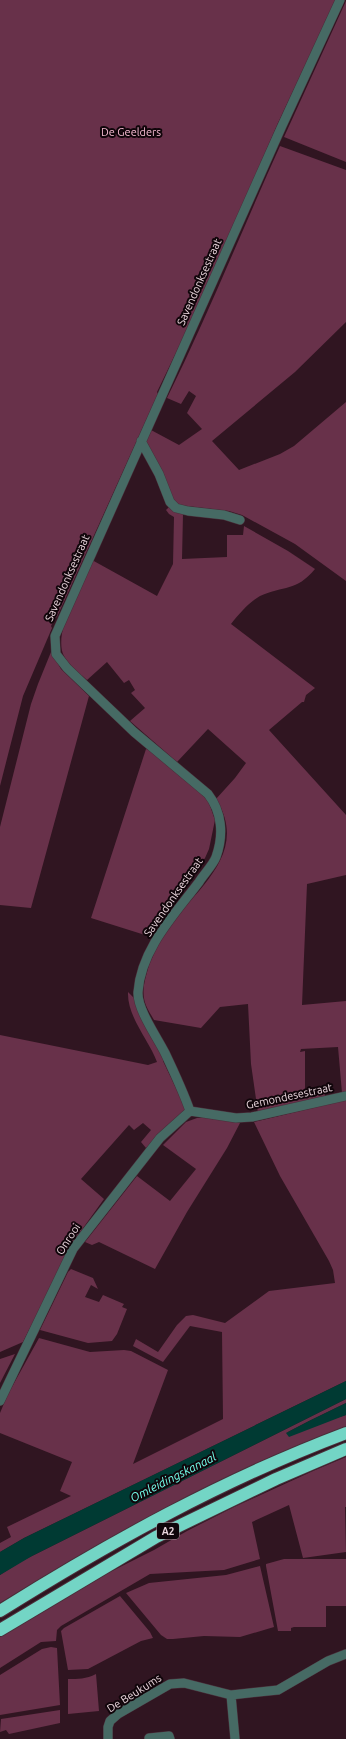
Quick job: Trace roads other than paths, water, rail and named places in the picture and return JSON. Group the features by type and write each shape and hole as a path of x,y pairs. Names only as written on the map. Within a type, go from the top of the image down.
{"highway":[{"name":"A2","path":"0,1611 59,1574 149,1523 267,1466 346,1433"},
{"name":"A2","path":"0,1630 156,1537 276,1479 346,1450"}],"street":[{"name":"Savendonksestraat","path":"190,1111 165,1053 140,1006 138,994 140,982 148,957 160,934 216,858 221,830 219,813 215,803 208,794 134,732 67,668 56,654 54,643 57,629 280,128 340,0"},
{"path":"141,441 159,474 170,502 176,508 188,511 224,515 240,520"},
{"name":"Gemondesestraat","path":"190,1111 236,1118 252,1118 346,1096"},
{"name":"Onrooi","path":"0,1401 74,1249 160,1138 190,1111"},
{"name":"De Beukums","path":"108,1739 108,1727 110,1721 118,1714 170,1684 184,1683 231,1695 278,1690 328,1661 346,1654"},
{"path":"231,1695 235,1739"},
{"path":"150,1738 169,1736 170,1739"}],"water":[{"name":"Omleidingskanaal","path":"346,1381 346,1399 32,1556 0,1575 0,1552 24,1538"},
{"path":"346,1403 346,1415 289,1437 286,1433 309,1421"}],"park label":[{"name":"De Geelders","path":"131,132"}]}
